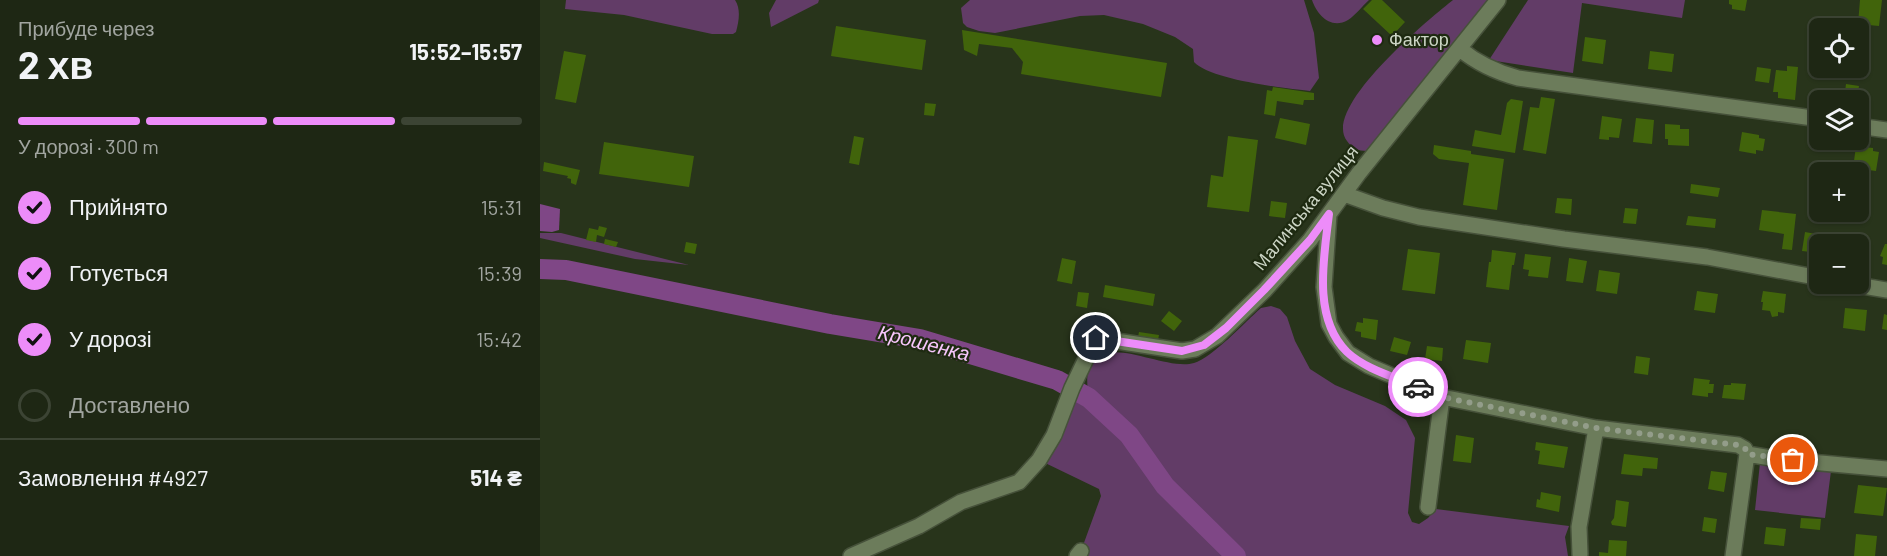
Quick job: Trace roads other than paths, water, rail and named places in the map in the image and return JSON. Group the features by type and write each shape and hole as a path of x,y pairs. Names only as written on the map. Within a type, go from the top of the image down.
{"street":[{"name":"Малинська вулиця","path":"851,556 920,526 961,502 1019,482 1039,460 1054,435 1072,388 1094,341 1182,351 1204,345 1235,320 1310,240 1498,0"},
{"path":"1460,50 1482,66 1518,78 1809,118"},
{"path":"1869,128 1887,130"},
{"path":"1344,194 1383,208 1419,217 1564,239 1707,257 1809,276"},
{"path":"1329,214 1324,287 1329,324 1348,353 1369,366 1442,397 1596,428 1738,445 1745,448 1747,454 1733,556"},
{"path":"1869,287 1887,290"},
{"path":"1428,507 1442,397"},
{"path":"1580,554 1579,527 1596,428"},
{"path":"1747,454 1887,469"}],"waterway":[{"name":"Крошенка","path":"540,269 566,270 830,324 920,339 1057,380 1089,398 1129,435 1165,486 1236,556"}],"place":[{"name":"Фактор","path":"1377,40"}]}
